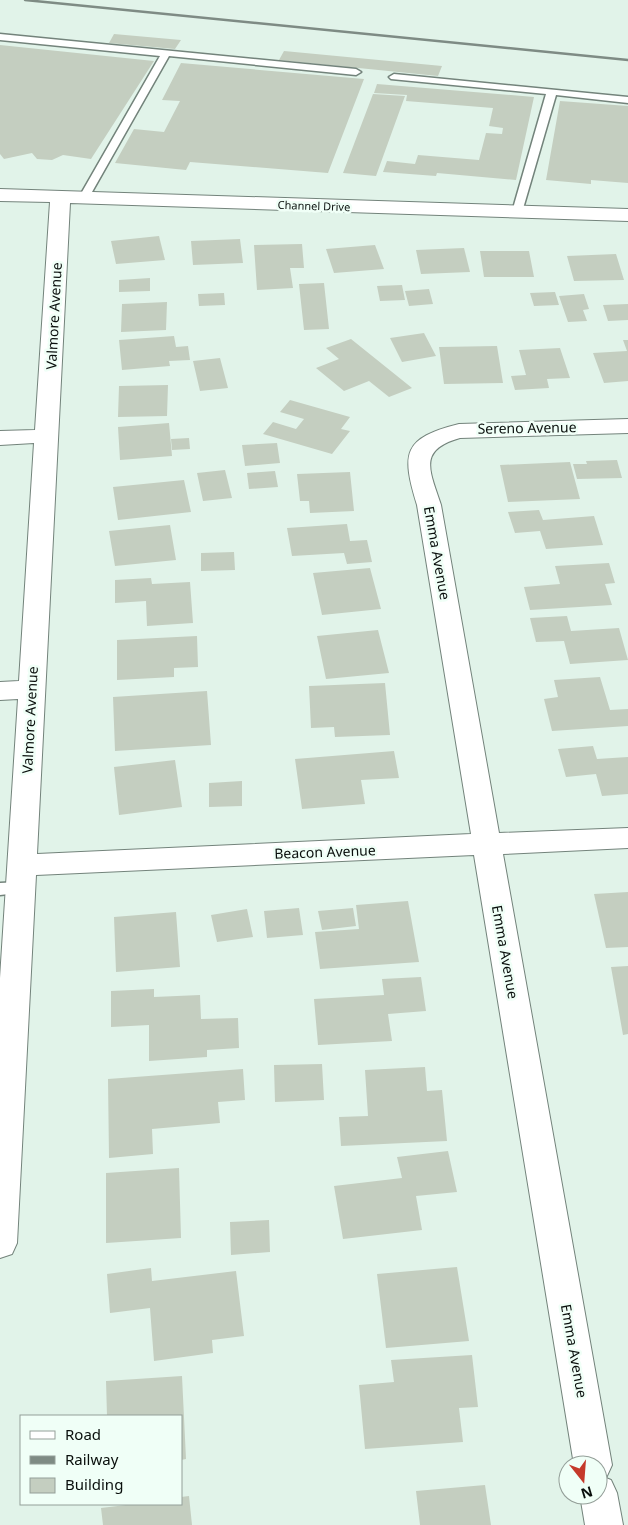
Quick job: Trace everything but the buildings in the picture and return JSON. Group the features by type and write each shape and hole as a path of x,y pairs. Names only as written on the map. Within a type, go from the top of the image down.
{"street":[{"name":"Channel Drive","path":"0,195 628,216"},
{"name":"Valmore Avenue","path":"0,1243 6,1028 14,880 32,690 47,436 71,198"},
{"name":"Sereno Avenue","path":"428,443 435,438 449,433 473,429 628,426"},
{"path":"0,438 47,436"},
{"name":"Emma Avenue","path":"428,443 422,450 418,464 429,506 591,1455"},
{"path":"0,691 32,690"},
{"name":"Beacon Avenue","path":"14,880 487,844 628,838"},
{"path":"600,1505 604,1525"}],"lane":[{"path":"0,37 356,72"},
{"path":"71,198 166,53"},
{"path":"394,77 628,100"},
{"path":"517,212 552,92"}],"railway":[{"path":"25,0 628,60"}]}
